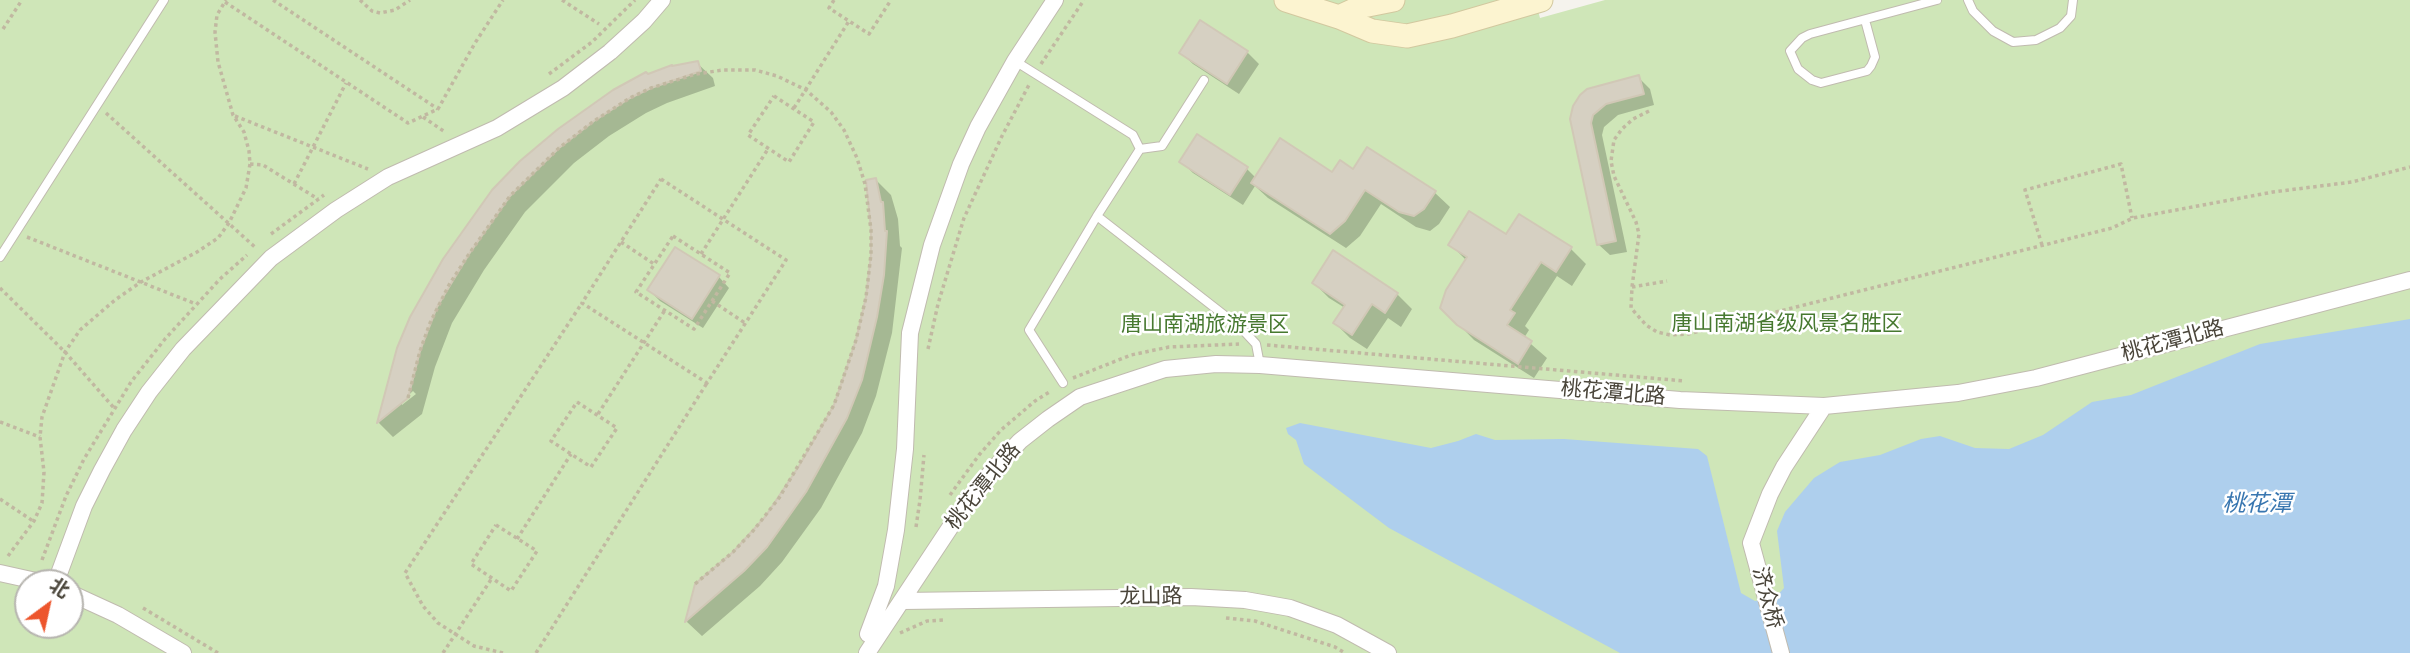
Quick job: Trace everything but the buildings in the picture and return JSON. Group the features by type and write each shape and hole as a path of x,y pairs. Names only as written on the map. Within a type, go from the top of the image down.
{"main road":[{"path":"1286,0 1339,16 1363,6 1393,0"},
{"path":"1313,0 1372,31 1407,36 1541,0"}],"street":[{"path":"61,569 90,494 124,430 183,349 271,258 336,209 388,177 497,128 563,88 610,52 662,0"},
{"path":"868,634 886,586 896,530 905,449 910,333 920,288 946,203 978,127 1015,61 1055,0"},
{"name":"桃花潭北路","path":"867,653 955,520 992,471 1020,441 1080,397 1165,369 1216,364 1260,365 1680,400 1824,406 1958,393 2036,378 2410,279"},
{"name":"济众桥","path":"1781,653 1751,543 1784,467 1824,406"},
{"name":"龙山路","path":"903,601 1191,597 1245,600 1290,608 1337,625 1388,653"},
{"path":"84,599 118,615 183,653"}],"lane":[{"path":"0,257 164,0"},
{"path":"1865,20 1874,57 1867,71 1821,83 1812,80 1798,69 1790,51 1802,38 1865,20 1937,0"},
{"path":"1968,0 1973,11 1993,31 2013,42 2036,40 2060,28 2071,16 2073,0"},
{"path":"1015,61 1133,135 1140,149"},
{"path":"1063,383 1029,330 1140,149 1161,146 1204,80"},
{"path":"1097,216 1242,329 1256,344 1260,365"}],"path":[{"path":"3,29 22,0"},
{"path":"273,0 438,109"},
{"path":"360,0 372,11 380,13 395,10 410,0"},
{"path":"4,565 34,521 42,503 42,417 65,352 80,330 115,300 218,238 229,223 246,188 250,164 244,132 233,115 218,62 215,32 217,15 225,1 408,123 438,109 503,0"},
{"path":"562,0 599,24"},
{"path":"834,0 828,8 869,34 891,0"},
{"path":"1041,64 1084,0"},
{"path":"794,109 849,21"},
{"path":"408,398 430,323 449,285 481,236 510,197 535,170 594,121 651,88 696,74 723,70 755,70 777,76 806,90 831,112 844,130 865,184 871,242 856,340 834,405 779,498 733,552 695,583"},
{"path":"927,359 938,304 964,218 1034,75"},
{"path":"294,184 346,83"},
{"path":"774,96 814,122 789,162 768,148 748,135 774,96"},
{"path":"97,104 256,248"},
{"path":"1648,111 1622,129 1614,140 1614,176 1639,234 1631,309 1646,325 1657,332 1670,335 1688,334 2112,228 2133,218 2273,192 2352,181 2410,167"},
{"path":"233,115 368,169"},
{"path":"423,117 446,132"},
{"path":"701,254 768,148"},
{"path":"250,164 263,165 318,199"},
{"path":"2042,245 2025,190 2121,164 2133,218"},
{"path":"503,653 474,646 438,623 423,606 405,573 661,180 786,260 536,653"},
{"path":"22,235 196,304"},
{"path":"673,236 730,273 694,329 636,292 654,264 673,236"},
{"path":"621,242 654,264"},
{"path":"1632,287 1667,281"},
{"path":"0,288 65,352 114,408"},
{"path":"712,301 745,323"},
{"path":"582,303 707,383"},
{"path":"597,415 665,310"},
{"path":"577,401 617,428 592,467 571,454 551,441 577,401"},
{"path":"0,422 40,437"},
{"path":"914,534 924,453"},
{"path":"517,538 571,454"},
{"path":"0,499 34,521"},
{"path":"496,525 537,551 511,591 492,578 471,564 496,525"},
{"path":"443,653 492,578"},
{"path":"1215,617 1255,621 1345,653"},
{"path":"890,638 927,621 948,619"}],"green space":[{"name":"唐山南湖旅游景区","path":"0,0 1535,0 1540,18 1605,0 2410,0 2410,653 0,653"}],"water":[{"name":"桃花潭","path":"2410,319 2410,653 1620,653 1389,528 1304,464 1296,440 1288,434 1286,428 1300,423 1431,448 1476,434 1495,440 1564,439 1698,449 1707,456 1741,593 1755,601 1775,598 1784,588 1777,531 1785,512 1814,478 1840,462 1880,455 1921,439 1940,436 1975,448 2009,449 2043,435 2092,402 2131,395 2260,344"}],"park label":[{"name":"唐山南湖省级风景名胜区","path":"1787,325"}]}
